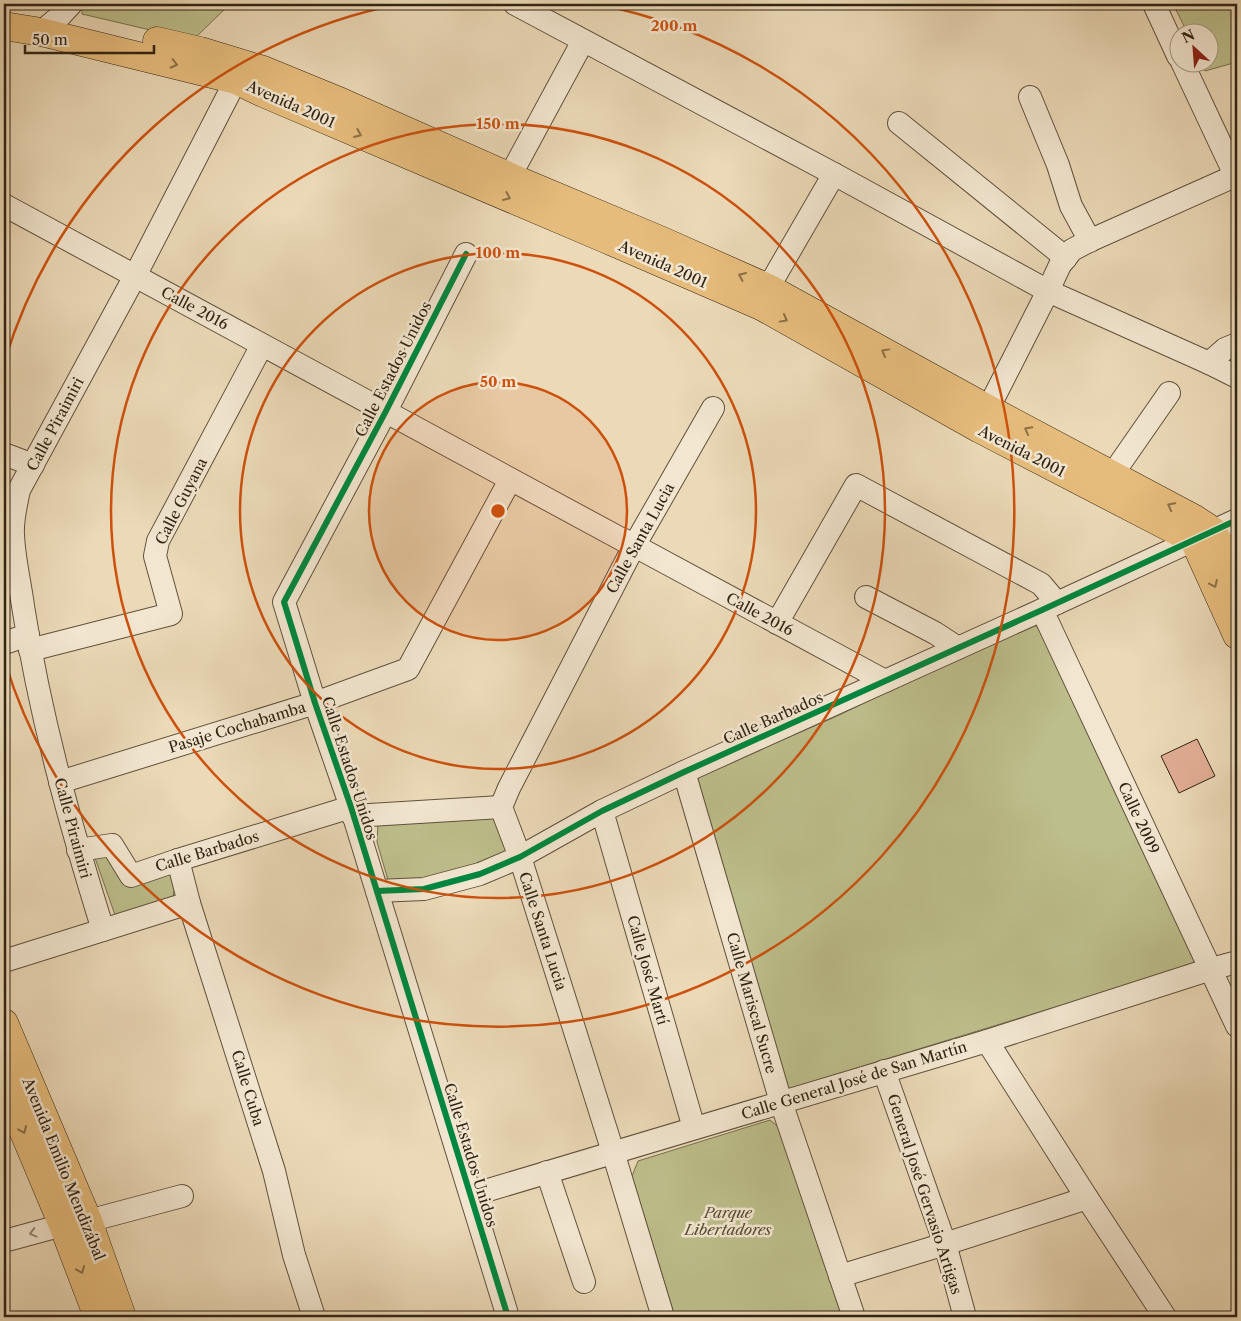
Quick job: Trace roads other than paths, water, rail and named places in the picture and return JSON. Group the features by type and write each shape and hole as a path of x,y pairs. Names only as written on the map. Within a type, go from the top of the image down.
{"main road":[{"name":"Avenida 2001","path":"4,8 57,18 200,51 239,71 263,93 606,238 763,308 927,399 984,419 1112,475 1215,530"},
{"name":"Avenida 2001","path":"4,26 57,18"},
{"name":"Avenida 2001","path":"239,71 263,70 768,288 984,419 1215,530"},
{"path":"1215,530 1237,582"},
{"path":"1215,530 1237,635"},
{"name":"Avenida Emilio Mendizábal","path":"4,1023 75,1223 98,1317"},
{"name":"Avenida Emilio Mendizábal","path":"4,1085 122,1317"}],"street":[{"path":"515,4 834,174 1048,291 1237,377"},
{"path":"1154,4 1168,34"},
{"path":"510,176 584,40"},
{"name":"Calle Piraimiri","path":"103,930 78,850 60,782 29,642 12,534 14,509 19,490 135,276 239,71"},
{"path":"984,419 1060,265 1072,250 1237,176 1187,72"},
{"path":"1030,97 1058,165 1071,206 1090,241"},
{"path":"900,123 1066,258"},
{"path":"768,288 834,174"},
{"name":"Calle 2016","path":"6,213 135,276 885,681"},
{"name":"Calle Estados Unidos","path":"466,254 386,411 284,602 377,891 508,1317"},
{"path":"1209,363 1226,348 1237,344"},
{"name":"Calle Guyana","path":"4,643 29,642 171,614 155,556 158,541 262,345"},
{"path":"1112,475 1169,393"},
{"name":"Calle Santa Lucia","path":"663,1317 520,857 501,807 513,779 634,546 713,408"},
{"name":"Calle 2016","path":"386,411 634,546"},
{"path":"4,454 33,465"},
{"name":"Pasaje Cochabamba","path":"60,782 315,703 408,669 510,480"},
{"name":"Calle 2009","path":"777,623 856,485 1041,584 1210,969 1237,1026"},
{"name":"Calle Barbados","path":"377,891 424,889 480,874 520,857 602,811 684,772 1050,607 1215,530"},
{"path":"866,597 935,633 958,648"},
{"name":"Calle Mariscal Sucre","path":"684,772 781,1102 854,1317"},
{"name":"Calle Barbados","path":"78,850 112,845 132,876 178,860 352,812 501,807"},
{"name":"Calle José Martí","path":"602,811 694,1128"},
{"name":"Calle Cuba","path":"178,860 189,902 274,1171 294,1255 314,1317"},
{"path":"4,961 189,902"},
{"name":"Calle General José de San Martín","path":"473,1202 485,1191 987,1040 1237,962"},
{"path":"987,1040 1165,1317"},
{"name":"General José Gervasio Artigas","path":"884,1071 945,1244 965,1317"},
{"path":"547,1172 584,1282"},
{"path":"4,1241 182,1196"},
{"path":"840,1276 1087,1198"}],"park label":[{"name":"Parque Libertadores","path":"728,1220"}]}
